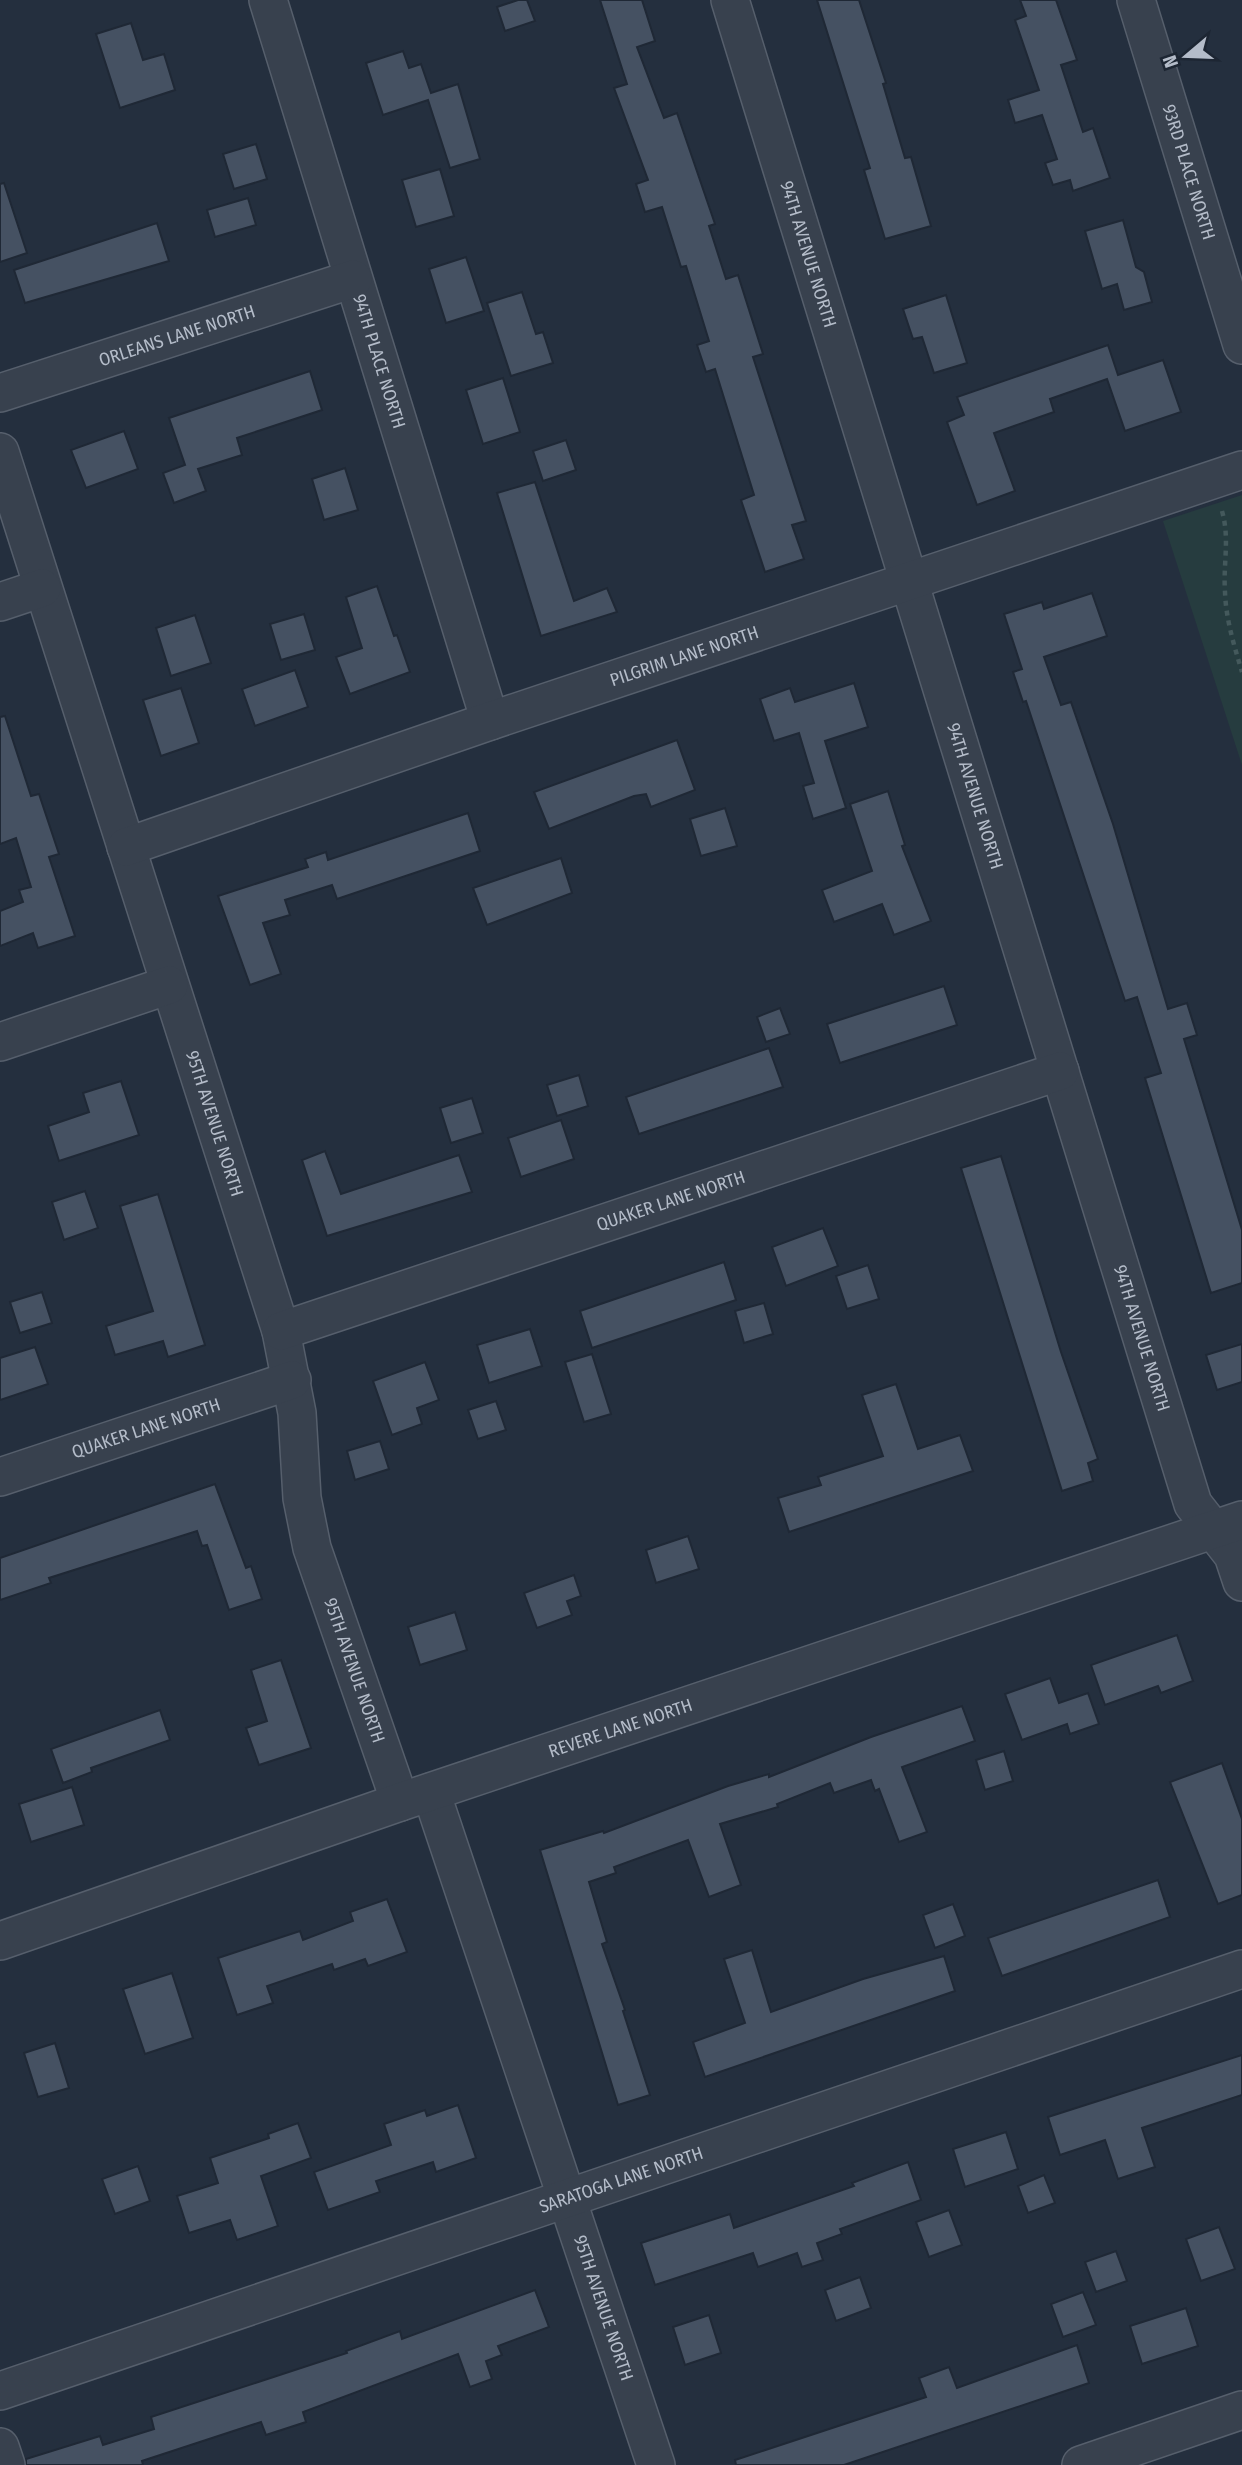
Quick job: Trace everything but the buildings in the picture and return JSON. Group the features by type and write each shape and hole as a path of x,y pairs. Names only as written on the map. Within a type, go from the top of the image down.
{"street":[{"name":"94TH PLACE NORTH","path":"268,0 490,721"},
{"name":"94TH AVENUE NORTH","path":"730,0 1193,1504 1227,1525 1242,1581"},
{"name":"93RD PLACE NORTH","path":"1136,0 1242,345"},
{"name":"ORLEANS LANE NORTH","path":"0,393 353,279"},
{"name":"95TH AVENUE NORTH","path":"0,452 281,1331 292,1380 302,1497 312,1548 415,1797 568,2199 656,2465"},
{"name":"PILGRIM LANE NORTH","path":"126,847 490,721 1228,475"},
{"path":"0,602 42,588"},
{"path":"0,1042 169,985"},
{"name":"QUAKER LANE NORTH","path":"281,1331 1060,1071"},
{"name":"QUAKER LANE NORTH","path":"0,1477 292,1380"},
{"name":"REVERE LANE NORTH","path":"0,1941 415,1797 1227,1525"},
{"name":"SARATOGA LANE NORTH","path":"0,2391 1242,1969"},
{"path":"1081,2465 1242,2410"},
{"path":"0,2447 6,2465"}],"path":[{"path":"1228,475 1224,566 1227,616 1242,672"}],"green space":[{"path":"1242,495 1242,765 1163,521"}]}
